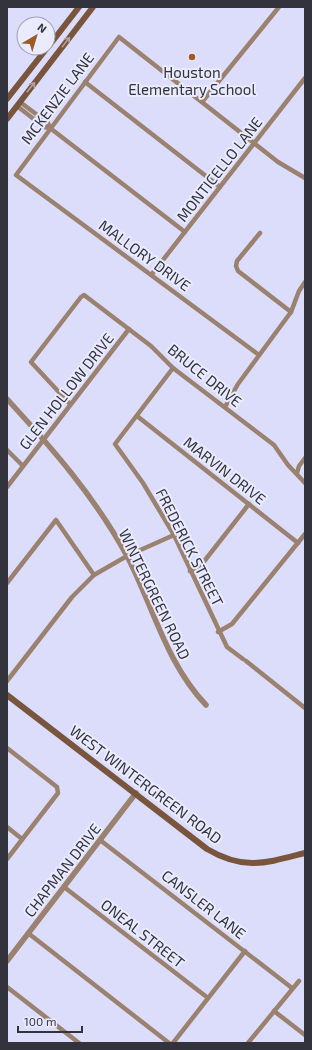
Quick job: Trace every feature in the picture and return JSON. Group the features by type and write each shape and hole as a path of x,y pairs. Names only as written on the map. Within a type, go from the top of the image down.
{"main road":[{"path":"56,36 79,7"},
{"path":"7,119 93,7"},
{"path":"19,104 8,98 40,56"},
{"name":"WEST WINTERGREEN ROAD","path":"7,695 207,849 229,860 243,863 258,863 305,853"}],"street":[{"path":"279,7 202,102 278,162 305,178"},
{"name":"MCKENZIE LANE","path":"16,175 119,37 202,102"},
{"name":"MONTICELLO LANE","path":"152,274 305,78"},
{"path":"85,82 220,187"},
{"path":"19,104 44,127 50,128 185,232"},
{"name":"MALLORY DRIVE","path":"16,175 152,274 259,355"},
{"path":"260,232 237,261 236,266 238,271 291,312"},
{"path":"224,406 291,312 299,291 305,282"},
{"name":"BRUCE DRIVE","path":"70,404 31,362 84,295 157,351 173,368 274,445 288,465 305,482"},
{"name":"GLEN HOLLOW DRIVE","path":"7,487 129,329"},
{"name":"FREDERICK STREET","path":"173,368 115,444 143,483 174,535 218,632 227,647 305,708"},
{"name":"WINTERGREEN ROAD","path":"7,399 44,440 93,500 127,556 178,670 192,691 206,705"},
{"name":"MARVIN DRIVE","path":"137,416 298,543"},
{"path":"7,450 23,466"},
{"path":"297,473 299,466 305,458"},
{"path":"190,571 202,564 249,504"},
{"path":"7,583 56,520 94,575"},
{"path":"218,632 232,624 305,534"},
{"path":"7,681 72,597 94,575 127,556 174,535"},
{"path":"7,748 57,787 58,793 7,859"},
{"name":"CHAPMAN DRIVE","path":"7,961 136,794"},
{"path":"7,827 22,839"},
{"name":"CANSLER LANE","path":"100,840 292,988"},
{"name":"ONEAL STREET","path":"64,886 208,998"},
{"path":"28,933 168,1043"},
{"path":"172,1043 245,951"},
{"path":"248,1043 299,981"},
{"path":"7,987 79,1043"},
{"path":"274,1011 305,1034"}],"place":[{"name":"Houston Elementary School","path":"192,57"}]}
